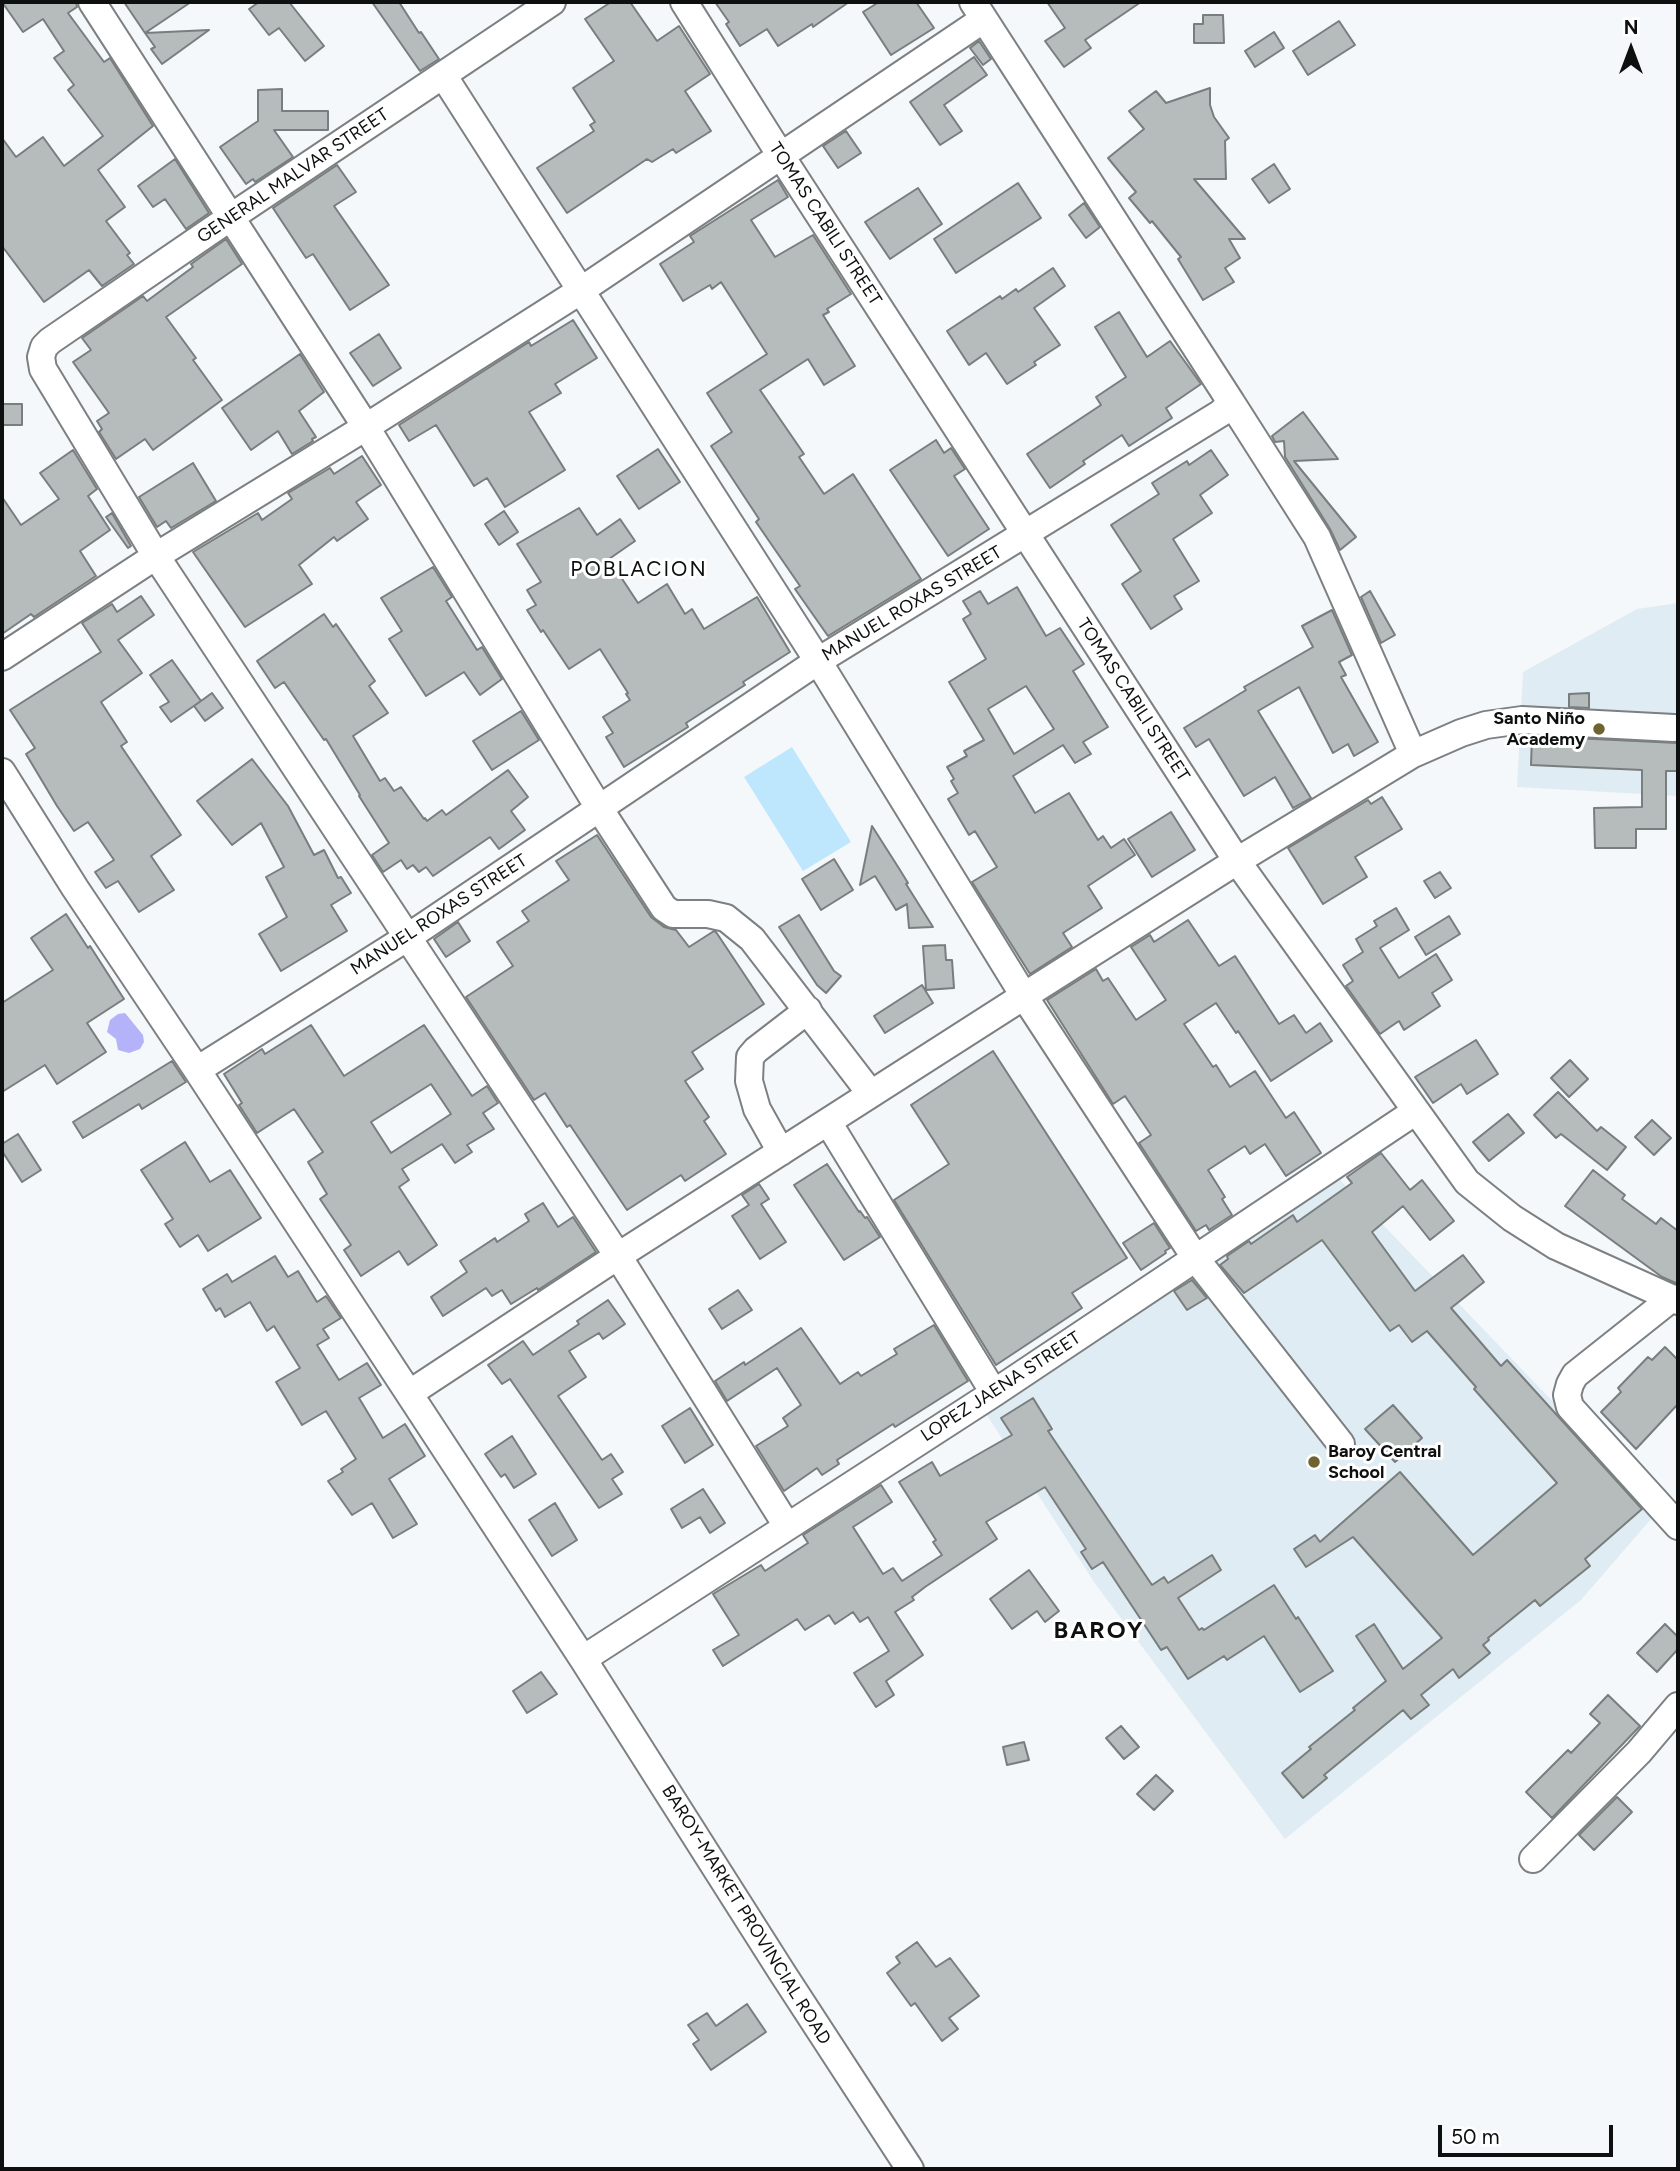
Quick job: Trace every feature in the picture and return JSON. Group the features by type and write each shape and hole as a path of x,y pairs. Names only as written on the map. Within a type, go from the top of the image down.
{"street":[{"path":"92,2 366,427 599,808 664,908 673,914 708,914 726,918 752,939 871,1094"},
{"name":"GENERAL MALVAR STREET","path":"156,556 43,369 41,357 44,347 231,217 552,2"},
{"name":"TOMAS CABILI STREET","path":"684,2 1237,861 1467,1182 1512,1218 1556,1245 1675,1299"},
{"path":"2,657 156,556 580,291 781,156 979,10 1317,537 1413,754"},
{"path":"443,75 818,660 1024,996 1196,1259 1341,1444"},
{"name":"MANUEL ROXAS STREET","path":"197,1070 408,937 818,660 1221,413 1231,402"},
{"path":"156,556 618,1256 787,1526"},
{"path":"410,1393 618,1256 1024,996 1237,861 1413,754 1486,724 1522,720 1674,728"},
{"name":"BAROY-MARKET PROVINCIAL ROAD","path":"2,772 75,888 410,1393 583,1659 804,2008 911,2169"},
{"path":"781,1152 757,1109 749,1081 750,1057 755,1050 808,1010"},
{"name":"LOPEZ JAENA STREET","path":"583,1659 994,1393 1416,1111"},
{"path":"828,1122 994,1393"},
{"path":"1675,1299 1575,1375 1567,1395 1570,1407 1678,1526"},
{"path":"1533,1859 1639,1752 1678,1706"}],"shaded area":[{"name":"Santo Niño Academy","path":"1678,603 1678,796 1517,787 1523,672 1637,609"},
{"path":"792,747 851,842 803,871 744,777"},
{"name":"Baroy Central School","path":"1340,1180 1658,1511 1581,1600 1285,1839 1094,1582 985,1412"}],"water":[{"path":"125,1013 143,1035 144,1042 140,1049 129,1053 118,1050 116,1039 107,1032 110,1020"}],"building":[{"path":"2,2 76,2 77,7 68,13 104,62 110,58 153,126 98,170 125,207 106,221 130,253 127,255 134,264 102,286 89,270 44,302 2,246 2,138 16,157 43,137 64,166 103,136 68,90 74,85 54,58 64,51 43,19 23,32"},
{"path":"124,2 191,2 145,33"},
{"path":"259,2 289,2 324,46 305,61 279,28 269,35 249,9"},
{"path":"372,2 399,2 439,59 420,71"},
{"path":"611,2 630,2 657,41 679,26 710,74 685,91 711,131 676,153 673,149 652,162 647,159 567,213 537,168 594,131 590,125 595,122 573,88 614,61 585,19"},
{"path":"715,2 849,2 813,27 812,24 778,46 767,29 740,46 726,24 729,22"},
{"path":"879,2 916,2 934,28 891,55 863,12"},
{"path":"1047,2 1141,2 1085,40 1091,48 1064,67 1045,41 1065,28"},
{"path":"1203,15 1223,15 1224,43 1194,43 1194,24 1203,24"},
{"path":"1339,21 1355,45 1308,75 1293,51"},
{"path":"209,30 162,64 151,49 155,47 145,33"},
{"path":"1274,32 1284,48 1255,67 1245,51"},
{"path":"979,41 991,59 983,65 970,48"},
{"path":"974,57 987,75 944,105 962,131 940,145 910,102"},
{"path":"1210,88 1210,105 1214,117 1229,138 1225,141 1226,179 1194,179 1245,239 1229,239 1240,258 1225,268 1234,282 1203,300 1178,259 1181,257 1129,198 1136,192 1108,158 1144,129 1129,111 1156,91 1166,103"},
{"path":"282,89 282,111 328,111 328,130 274,130 293,157 255,182 253,179 246,184 220,147 258,121 258,90"},
{"path":"846,131 861,153 838,168 823,146"},
{"path":"175,159 209,213 186,229 165,199 153,207 138,186"},
{"path":"1274,164 1290,189 1269,203 1252,179"},
{"path":"337,165 356,192 334,206 389,285 350,310 313,254 306,258 273,208"},
{"path":"778,180 788,197 751,220 775,257 813,235 851,294 827,309 829,312 823,315 855,366 824,385 808,359 760,390 804,454 799,457 824,494 853,474 921,579 828,636 795,589 800,586 756,522 759,519 711,446 732,432 707,393 767,354 721,282 712,289 710,285 683,301 660,264 694,242 690,236"},
{"path":"1018,183 1041,218 956,273 934,239"},
{"path":"918,188 942,224 890,259 865,222"},
{"path":"1084,203 1100,227 1086,238 1069,215"},
{"path":"226,239 242,264 166,317 222,400 153,450 145,439 116,459 99,432 102,429 97,421 109,413 73,362 91,350 82,338 143,296 147,301"},
{"path":"1053,268 1065,286 1034,308 1060,345 1007,384 986,353 969,365 947,331 1000,296 1002,299 1016,289 1018,292"},
{"path":"1119,312 1147,357 1170,341 1201,384 1166,408 1172,418 1129,446 1122,435 1083,461 1085,464 1050,488 1027,454 1101,405 1096,397 1126,377 1095,327"},
{"path":"573,320 597,358 555,384 561,393 529,412 565,470 505,507 487,478 474,486 436,425 409,441 399,425 529,342 531,346"},
{"path":"379,334 401,368 373,386 350,353"},
{"path":"300,354 324,392 299,411 316,437 292,454 278,431 251,450 222,408"},
{"path":"2,404 22,404 22,425 2,425"},
{"path":"1303,412 1338,459 1294,461 1356,537 1340,550 1285,457 1284,441 1275,442 1272,436"},
{"path":"936,440 944,453 951,448 965,469 954,476 989,529 948,556 890,470"},
{"path":"658,449 680,482 639,509 617,476"},
{"path":"73,450 97,489 88,496 110,530 80,551 96,576 34,617 31,614 2,634 2,497 21,525 59,499 40,473"},
{"path":"1211,450 1228,475 1200,495 1212,513 1173,539 1199,581 1174,596 1182,609 1151,629 1122,584 1141,571 1111,525 1159,494 1152,483 1187,461 1189,465"},
{"path":"362,456 381,485 356,502 368,519 337,541 334,537 299,565 312,584 245,627 193,552 258,513 262,520 292,499 288,493 330,468 334,474"},
{"path":"193,463 216,501 171,528 166,521 157,527 139,497"},
{"path":"579,508 597,535 620,519 635,541 609,559 638,603 667,584 685,614 692,609 704,629 757,597 790,652 686,723 688,727 624,767 606,737 613,733 603,717 630,700 626,694 628,693 600,649 569,669 527,610 536,605 527,590 541,582 517,544"},
{"path":"504,511 518,532 499,545 485,524"},
{"path":"112,513 131,546 128,548 106,517"},
{"path":"433,567 452,597 446,601 477,650 482,647 502,679 480,695 464,672 426,696 389,639 402,631 381,598"},
{"path":"1017,587 1046,636 1060,628 1084,664 1073,671 1108,727 1083,742 1091,754 1075,763 1063,745 1013,776 1035,813 1069,793 1098,840 1103,836 1111,848 1124,839 1135,855 1088,886 1102,908 1063,933 1072,947 1030,974 972,882 997,867 975,831 969,835 948,799 958,793 947,767 967,756 964,751 984,740 949,682 986,659 963,619 971,614 963,601 980,591 988,604","holes":["1026,686 1054,729 1014,754 988,709"]},
{"path":"1370,591 1395,635 1381,643 1361,597"},
{"path":"141,596 154,615 118,640 142,673 101,702 127,742 121,746 181,835 151,856 174,890 139,912 118,881 106,888 95,872 114,860 88,822 74,831 26,754 35,748 10,710 101,652 82,623 112,604 117,612"},
{"path":"1332,610 1352,655 1339,662 1346,675 1341,677 1378,742 1354,756 1348,744 1333,753 1299,687 1258,711 1311,798 1293,808 1275,777 1244,796 1209,739 1196,747 1184,728 1246,690 1244,687 1313,647 1302,626"},
{"path":"324,614 333,627 336,624 375,681 369,686 388,713 353,736 380,781 385,778 394,791 401,787 427,821 442,810 446,815 508,770 528,797 511,811 525,830 499,849 490,837 433,876 426,867 419,872 413,865 407,869 401,860 383,872 372,855 389,843 326,739 324,740 284,682 275,688 257,661"},
{"path":"172,660 201,701 171,722 160,707 169,702 150,675"},
{"path":"212,693 223,708 205,721 194,706"},
{"path":"1589,693 1589,708 1569,707 1569,694"},
{"path":"521,711 539,740 492,770 473,741"},
{"path":"1532,736 1678,743 1678,771 1666,771 1666,829 1636,829 1636,848 1595,848 1594,808 1642,807 1642,770 1531,765"},
{"path":"252,759 288,806 314,855 324,850 338,878 341,877 351,893 331,905 347,931 281,971 259,934 287,917 266,877 284,867 261,823 232,845 197,801"},
{"path":"1382,797 1402,829 1355,857 1367,877 1323,904 1288,848 1368,800 1371,804"},
{"path":"1171,812 1195,850 1152,877 1128,839"},
{"path":"872,826 933,927 909,928 907,904 896,910 875,876 860,885"},
{"path":"597,835 651,917 664,927 676,930 689,947 716,932 764,1004 692,1052 703,1069 685,1081 709,1117 704,1121 726,1154 685,1181 681,1175 627,1210 570,1125 567,1127 545,1093 534,1100 466,997 513,966 497,942 529,921 522,911 569,880 556,861"},
{"path":"834,859 853,890 821,910 802,879"},
{"path":"1440,872 1451,888 1435,898 1424,881"},
{"path":"1396,908 1409,930 1380,948 1399,978 1436,954 1452,980 1432,993 1440,1006 1404,1030 1399,1021 1380,1034 1346,986 1353,981 1343,965 1363,952 1356,939 1377,926 1374,921"},
{"path":"66,914 124,999 87,1023 106,1052 57,1084 45,1065 2,1092 2,1003 53,970 31,938"},
{"path":"799,915 834,971 841,976 826,993 817,985 779,927"},
{"path":"1449,916 1460,934 1426,955 1415,937"},
{"path":"1188,920 1219,966 1235,956 1279,1024 1294,1015 1306,1033 1320,1023 1332,1041 1271,1081 1216,1003 1184,1024 1230,1087 1255,1071 1286,1118 1294,1112 1321,1153 1286,1176 1265,1144 1250,1154 1245,1146 1208,1170 1225,1197 1222,1199 1232,1215 1209,1230 1206,1225 1196,1231 1139,1143 1151,1135 1125,1096 1113,1104 1047,1000 1096,969 1103,981 1108,978 1136,1020 1166,1000 1131,947 1150,935 1154,942"},
{"path":"458,922 470,941 446,957 434,939"},
{"path":"945,945 946,960 952,960 954,988 926,990 923,946"},
{"path":"922,985 933,1003 885,1033 874,1016"},
{"path":"311,1025 344,1076 424,1025 472,1096 487,1086 498,1103 483,1113 494,1129 467,1145 472,1152 455,1163 442,1144 402,1169 409,1180 399,1187 437,1245 408,1265 399,1251 361,1276 344,1250 351,1245 320,1199 327,1194 308,1162 323,1152 294,1109 257,1133 224,1074 262,1049 265,1054","holes":["431,1084 451,1114 391,1153 371,1122"]},
{"path":"1476,1040 1498,1074 1467,1094 1461,1084 1433,1103 1415,1077"},
{"path":"993,1051 1127,1258 1072,1293 1082,1308 996,1365 894,1200 949,1164 911,1105"},
{"path":"1570,1060 1588,1079 1569,1097 1551,1078"},
{"path":"172,1061 186,1082 142,1109 139,1104 83,1138 73,1122"},
{"path":"1558,1092 1597,1131 1601,1127 1626,1147 1607,1170 1561,1134 1556,1138 1534,1115"},
{"path":"1508,1114 1524,1133 1489,1161 1473,1142"},
{"path":"1652,1120 1671,1138 1654,1155 1635,1137"},
{"path":"18,1134 41,1170 22,1182 2,1151 2,1144"},
{"path":"185,1142 210,1182 230,1170 261,1218 208,1251 198,1235 180,1247 165,1224 173,1219 141,1170"},
{"path":"1381,1153 1410,1190 1422,1180 1454,1221 1430,1240 1403,1206 1372,1232 1415,1291 1463,1255 1484,1282 1451,1308 1501,1366 1507,1360 1642,1509 1585,1559 1590,1566 1540,1606 1535,1600 1488,1638 1483,1645 1490,1653 1459,1678 1453,1669 1421,1695 1429,1705 1411,1719 1403,1710 1324,1775 1327,1778 1303,1798 1282,1773 1386,1681 1356,1636 1374,1624 1403,1669 1442,1638 1353,1537 1306,1567 1294,1549 1315,1535 1320,1542 1400,1472 1473,1555 1557,1483 1427,1331 1412,1342 1399,1325 1390,1331 1322,1240 1244,1293 1220,1265 1228,1259 1227,1256 1249,1241 1251,1244 1293,1215 1297,1222 1352,1183 1347,1177"},
{"path":"827,1164 859,1212 867,1217 880,1237 844,1260 794,1185"},
{"path":"1593,1170 1625,1195 1622,1199 1656,1224 1661,1218 1678,1231 1678,1284 1662,1277 1565,1206"},
{"path":"759,1184 769,1199 761,1204 786,1242 760,1259 732,1216 749,1205 742,1195"},
{"path":"543,1203 558,1227 573,1217 596,1252 538,1290 537,1288 511,1304 502,1290 492,1296 486,1288 443,1316 431,1297 467,1272 460,1261 495,1238 497,1242 529,1221 525,1214"},
{"path":"1154,1223 1170,1248 1141,1270 1123,1243"},
{"path":"275,1256 288,1277 298,1271 317,1302 326,1296 341,1318 323,1329 329,1338 317,1345 339,1380 367,1363 381,1385 359,1398 383,1438 405,1424 425,1456 389,1479 417,1524 393,1538 372,1503 352,1515 328,1481 343,1472 341,1469 356,1459 326,1411 302,1425 276,1382 300,1368 274,1326 267,1331 250,1302 225,1317 220,1308 216,1311 203,1289 227,1274 232,1282"},
{"path":"1192,1280 1207,1298 1187,1310 1174,1291"},
{"path":"738,1290 752,1310 722,1329 709,1309"},
{"path":"608,1300 625,1324 603,1339 599,1333 569,1351 586,1377 558,1396 602,1460 611,1454 623,1472 612,1479 622,1494 599,1508 510,1379 502,1384 488,1365 523,1341 533,1355 579,1324 577,1321"},
{"path":"934,1325 968,1381 837,1460 839,1464 822,1475 817,1468 784,1491 756,1446 788,1426 783,1418 801,1405 777,1368 727,1401 715,1381 744,1362 745,1365 801,1328 840,1384 858,1372 861,1376 897,1354 894,1349"},
{"path":"1665,1347 1678,1360 1678,1404 1636,1449 1601,1412 1621,1392 1618,1388 1648,1357 1652,1360"},
{"path":"1033,1398 1052,1429 1048,1431 1152,1585 1164,1577 1168,1583 1212,1555 1221,1570 1178,1598 1199,1630 1204,1630 1274,1585 1333,1671 1300,1692 1264,1636 1227,1660 1224,1656 1188,1679 1167,1647 1161,1650 1103,1562 1092,1569 1081,1552 1086,1549 1045,1487 986,1522 997,1539 925,1587 912,1597 914,1600 895,1612 923,1655 886,1681 894,1695 876,1707 854,1673 889,1651 868,1617 860,1622 853,1612 835,1624 829,1615 805,1630 797,1619 723,1666 713,1650 739,1635 713,1594 761,1565 765,1571 808,1543 803,1535 881,1485 892,1502 853,1527 883,1574 893,1568 902,1581 942,1555 933,1542 936,1540 899,1482 932,1462 940,1476 1012,1435 1001,1418"},
{"path":"1393,1405 1422,1438 1395,1462 1365,1429"},
{"path":"690,1408 713,1445 685,1463 662,1426"},
{"path":"512,1436 536,1474 514,1488 505,1474 501,1477 485,1454"},
{"path":"703,1489 725,1523 710,1533 700,1517 682,1528 671,1509"},
{"path":"555,1503 577,1540 552,1556 529,1520"},
{"path":"1029,1570 1059,1611 1045,1622 1037,1611 1012,1629 990,1599"},
{"path":"1665,1624 1678,1637 1678,1649 1657,1672 1637,1653"},
{"path":"541,1672 557,1694 527,1713 513,1691"},
{"path":"1608,1695 1640,1726 1552,1818 1526,1792 1568,1750 1571,1753 1600,1723 1590,1714"},
{"path":"1121,1726 1139,1747 1124,1759 1106,1738"},
{"path":"1024,1742 1029,1760 1007,1765 1003,1747"},
{"path":"1156,1775 1173,1791 1154,1810 1137,1794"},
{"path":"1617,1797 1632,1812 1594,1850 1579,1835"},
{"path":"917,1942 936,1967 950,1958 979,1996 949,2018 958,2029 942,2041 915,2003 911,2006 887,1973 900,1963 896,1957"},
{"path":"747,2004 766,2032 711,2070 693,2044 699,2040 688,2025 707,2013 716,2026"}],"place":[{"name":"Santo Niño Academy","path":"1599,729"},
{"name":"Baroy Central School","path":"1314,1462"}],"district":[{"name":"POBLACION","path":"639,570"},
{"name":"BAROY","path":"1099,1631"}]}
